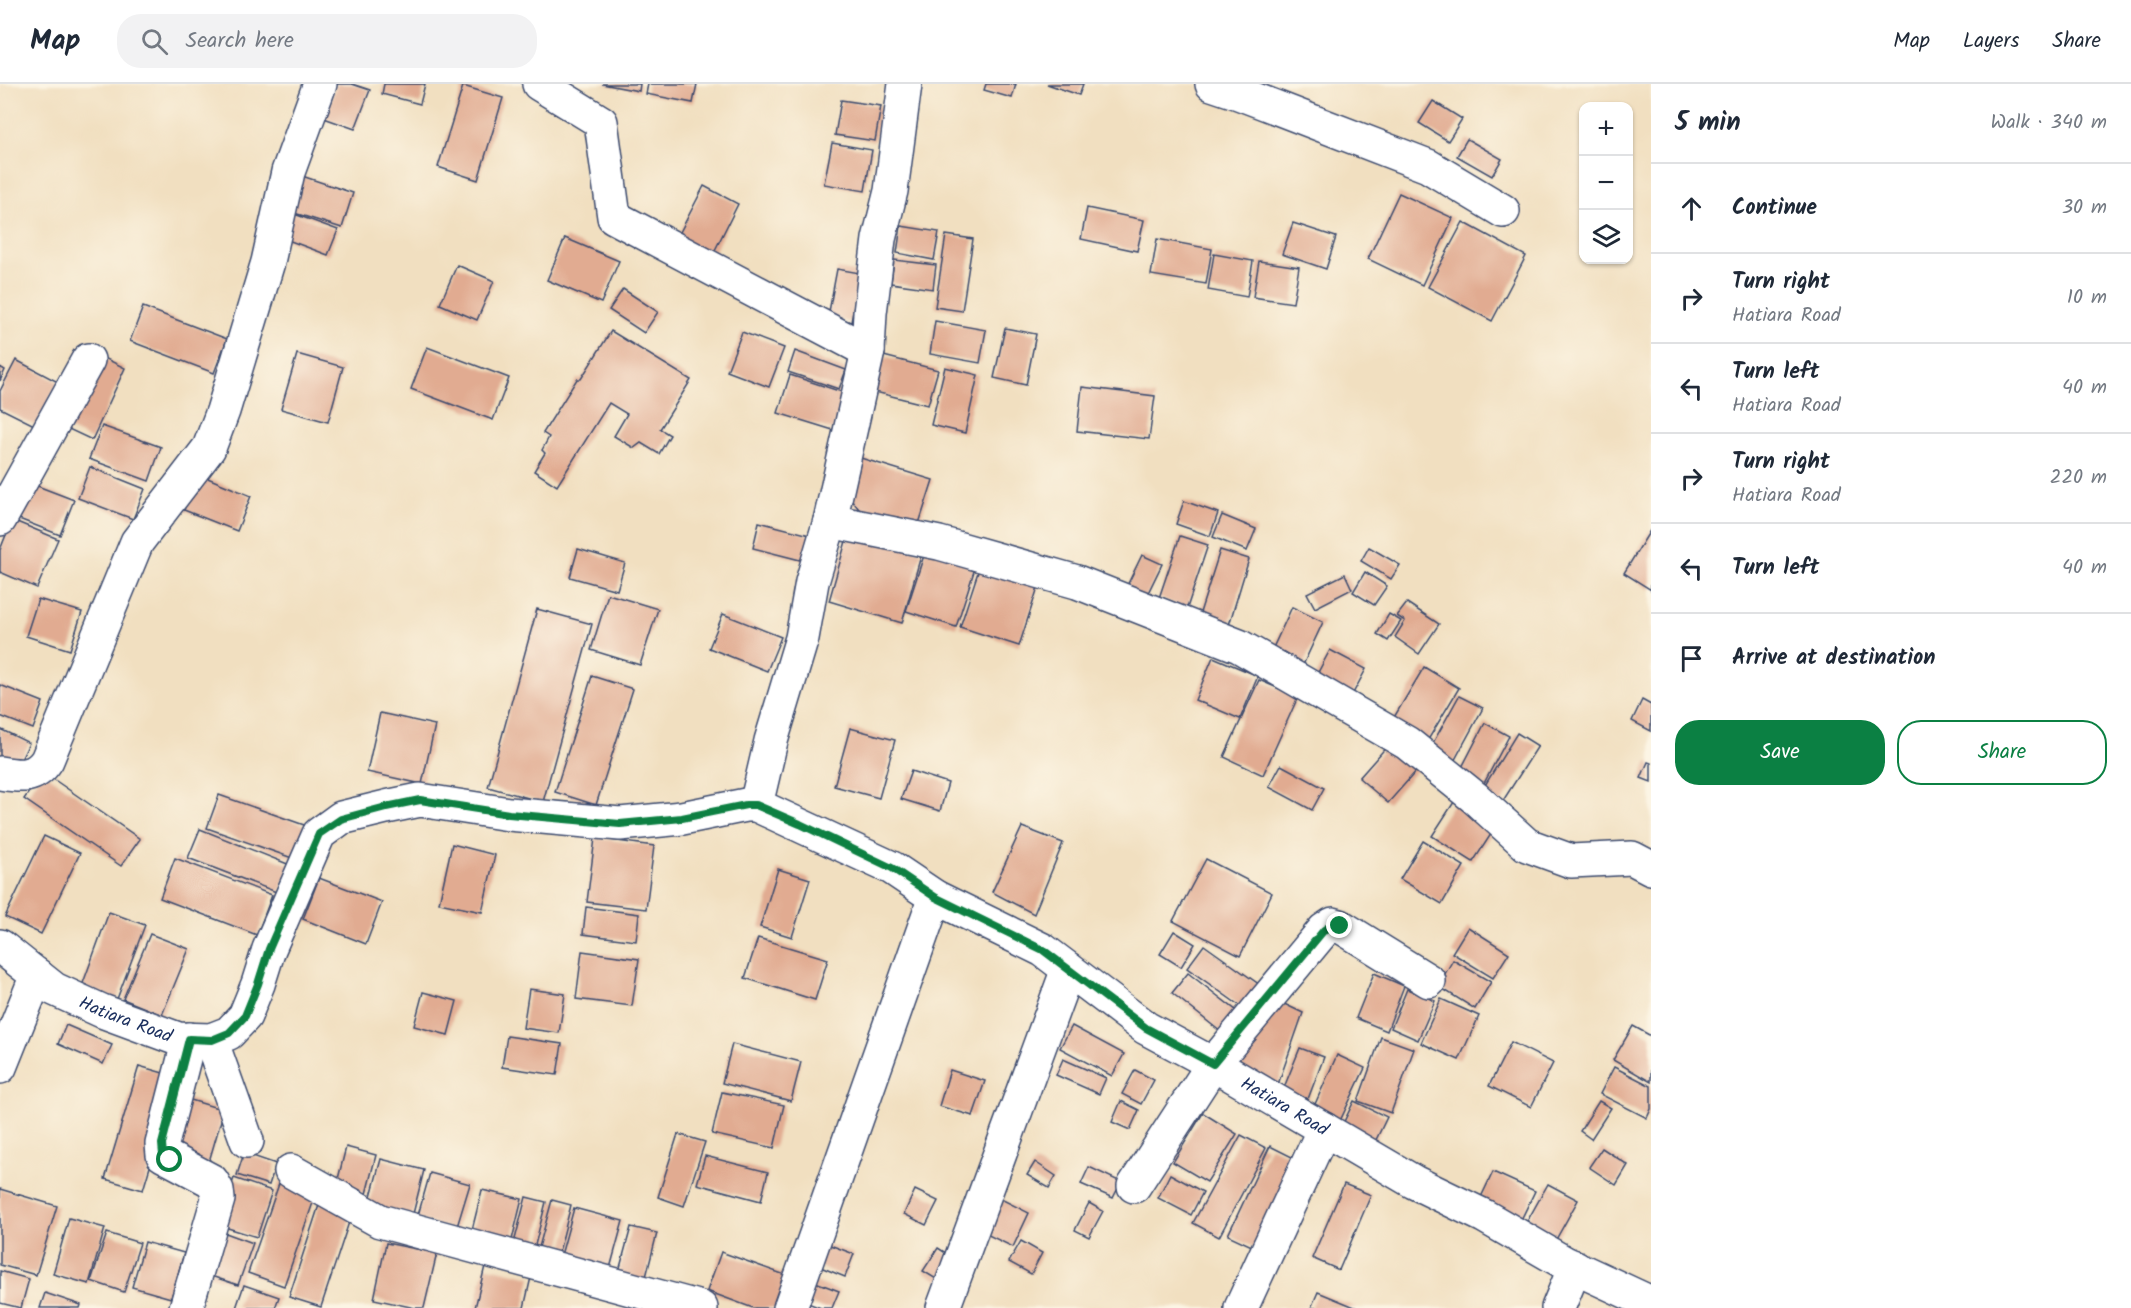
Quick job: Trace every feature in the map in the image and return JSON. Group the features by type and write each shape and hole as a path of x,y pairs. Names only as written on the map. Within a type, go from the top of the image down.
{"street":[{"path":"0,773 21,777 44,765 136,542 209,448 223,411 268,262 288,171 320,84"},
{"path":"200,1039 229,1033 245,1016 269,949 319,834 341,819 420,800 509,814 620,824 682,818 756,805 771,741 802,638 812,582 830,521 868,351 879,239 891,191 905,84"},
{"path":"1212,84 1428,166 1503,211"},
{"path":"543,85 601,122 614,217 868,351"},
{"path":"0,519 88,360"},
{"path":"830,521 939,543 1077,582 1239,646 1407,743 1474,797 1527,845 1571,861 1632,858 1651,868"},
{"name":"Hatiara Road","path":"756,805 892,868 935,897 1043,950 1146,1028 1213,1064 1414,1182 1484,1216 1575,1267 1651,1303"},
{"path":"790,1308 935,897"},
{"path":"1134,1186 1213,1064 1324,930 1333,924 1340,926 1429,981"},
{"name":"Hatiara Road","path":"0,946 54,988 102,1011 178,1039 200,1039"},
{"path":"943,1308 1068,969"},
{"path":"0,1067 37,975"},
{"path":"200,1039 247,1141"},
{"path":"186,1308 218,1199 217,1190 212,1181 163,1155 162,1144 200,1039"},
{"path":"1241,1308 1324,1129"},
{"path":"291,1171 380,1221 701,1308"},
{"path":"1558,1308 1575,1267"}],"building":[{"path":"337,84 352,84 370,90 355,129 324,118"},
{"path":"384,84 425,84 420,104 382,94"},
{"path":"602,84 640,84 639,91"},
{"path":"648,84 697,84 693,103 646,94"},
{"path":"986,84 1016,84 1012,98 984,90"},
{"path":"1047,84 1083,84 1079,95"},
{"path":"463,86 503,98 478,180 438,167"},
{"path":"841,100 881,106 875,141 835,135"},
{"path":"1433,101 1462,119 1448,141 1419,123"},
{"path":"1467,139 1502,159 1492,176 1457,156"},
{"path":"832,143 872,150 865,191 824,184"},
{"path":"299,175 353,193 342,228 288,211"},
{"path":"704,186 738,204 711,258 676,240"},
{"path":"1399,193 1453,218 1422,285 1368,259"},
{"path":"1087,208 1144,220 1137,251 1081,239"},
{"path":"286,211 338,230 328,255 277,236"},
{"path":"1463,222 1526,256 1492,321 1428,287"},
{"path":"1293,223 1336,237 1326,269 1282,254"},
{"path":"901,226 939,232 934,260 897,253"},
{"path":"946,235 973,239 962,311 935,307"},
{"path":"565,238 619,261 601,303 547,280"},
{"path":"1157,239 1212,249 1206,284 1151,275"},
{"path":"1214,254 1253,261 1247,297 1208,290"},
{"path":"894,260 936,265 933,289 891,283"},
{"path":"1259,261 1299,267 1293,303 1253,297"},
{"path":"457,265 494,281 477,320 440,304"},
{"path":"837,269 860,273 851,322 828,317"},
{"path":"623,289 658,312 644,333 609,310"},
{"path":"143,307 227,339 214,373 130,341"},
{"path":"935,321 986,330 980,363 930,354"},
{"path":"1005,328 1036,334 1026,385 994,378"},
{"path":"611,331 691,380 660,429 670,435 659,454 641,443 634,448 614,436 627,414 609,403 557,486 534,471 545,453 542,450 549,437 543,433"},
{"path":"742,332 784,348 769,387 727,371"},
{"path":"427,347 509,378 493,420 411,389"},
{"path":"795,351 846,370 839,389 788,372"},
{"path":"94,353 125,368 92,440 60,425"},
{"path":"297,354 343,367 328,422 281,409"},
{"path":"876,354 938,370 928,405 867,390"},
{"path":"16,360 58,382 36,426 0,408 0,391"},
{"path":"0,367 5,370 0,381"},
{"path":"945,367 978,375 965,433 931,425"},
{"path":"790,375 845,393 833,430 778,413"},
{"path":"1082,387 1155,396 1149,439 1077,431"},
{"path":"102,426 161,447 149,481 89,459"},
{"path":"854,456 933,480 916,533 866,518 844,490"},
{"path":"90,467 145,489 133,519 78,498"},
{"path":"198,474 251,496 237,531 184,510"},
{"path":"27,482 74,500 60,535 14,517"},
{"path":"1184,501 1218,513 1210,536 1176,524"},
{"path":"1222,515 1256,529 1247,551 1213,537"},
{"path":"12,520 58,539 37,588 0,572 0,550"},
{"path":"759,522 814,536 808,562 753,548"},
{"path":"1651,529 1651,590 1624,573"},
{"path":"857,534 922,552 902,623 829,601 846,541"},
{"path":"1180,536 1208,545 1187,608 1159,598"},
{"path":"1369,547 1400,565 1391,579 1361,561"},
{"path":"578,549 625,563 617,590 570,577"},
{"path":"926,549 976,565 956,627 906,611"},
{"path":"1220,550 1249,559 1229,625 1199,616"},
{"path":"1142,555 1162,564 1144,601 1124,592"},
{"path":"980,566 1039,584 1019,646 960,627"},
{"path":"1365,572 1387,586 1374,605 1353,592"},
{"path":"1345,574 1352,589 1315,608 1307,593"},
{"path":"608,594 658,609 640,665 591,650"},
{"path":"38,599 82,612 70,650 26,636"},
{"path":"1407,603 1439,624 1419,654 1395,637 1405,621 1397,616"},
{"path":"1292,607 1323,622 1303,665 1272,650"},
{"path":"537,609 592,624 543,802 488,787"},
{"path":"723,614 781,637 767,671 709,648"},
{"path":"1389,614 1401,621 1388,641 1377,634"},
{"path":"1330,650 1366,669 1350,699 1314,680"},
{"path":"1213,657 1258,676 1240,719 1195,700"},
{"path":"1424,667 1459,688 1425,745 1390,724"},
{"path":"592,676 633,689 596,805 555,792"},
{"path":"1259,680 1298,697 1263,775 1224,757"},
{"path":"0,685 43,702 33,729 0,716"},
{"path":"1459,696 1483,708 1452,765 1428,752"},
{"path":"1642,700 1651,705 1651,731 1632,721"},
{"path":"380,713 435,725 422,784 367,772"},
{"path":"1485,723 1509,736 1482,787 1458,775"},
{"path":"850,728 895,740 879,798 834,786"},
{"path":"0,729 29,743 14,774 0,767"},
{"path":"1517,733 1538,746 1499,807 1479,795"},
{"path":"1389,744 1418,769 1388,803 1359,778"},
{"path":"1648,762 1651,763 1651,782 1641,778"},
{"path":"1281,765 1324,788 1312,810 1269,787"},
{"path":"911,771 948,783 940,811 901,799"},
{"path":"43,772 140,839 121,866 24,799"},
{"path":"219,795 307,826 295,859 207,828"},
{"path":"1454,802 1495,828 1473,862 1432,836"},
{"path":"1022,827 1063,843 1034,914 992,892"},
{"path":"200,829 290,865 279,893 188,858"},
{"path":"44,836 80,853 41,934 5,917"},
{"path":"595,838 654,846 646,909 587,902"},
{"path":"1423,841 1464,866 1442,904 1400,879"},
{"path":"452,844 495,855 482,912 439,903"},
{"path":"175,858 272,895 257,935 160,898"},
{"path":"1206,859 1272,893 1240,956 1173,921"},
{"path":"778,869 810,879 792,937 760,927"},
{"path":"319,878 382,902 366,944 303,919"},
{"path":"586,907 639,914 636,941 583,934"},
{"path":"109,912 145,925 117,999 82,986"},
{"path":"1468,927 1509,953 1493,978 1452,953"},
{"path":"1174,931 1195,944 1181,967 1160,954"},
{"path":"150,934 189,949 162,1015 123,999"},
{"path":"758,938 828,959 815,1000 745,978"},
{"path":"1204,945 1260,985 1243,1008 1187,968"},
{"path":"582,951 639,959 632,1006 576,999"},
{"path":"1453,960 1491,982 1475,1009 1438,986"},
{"path":"1188,973 1237,1011 1221,1032 1172,993"},
{"path":"1374,973 1404,986 1387,1031 1356,1018"},
{"path":"529,989 565,994 559,1033 523,1028"},
{"path":"1407,989 1435,1001 1418,1040 1391,1028"},
{"path":"423,992 457,1001 448,1035 414,1026"},
{"path":"1441,999 1479,1016 1459,1060 1421,1043"},
{"path":"1278,1001 1303,1013 1275,1093 1230,1060"},
{"path":"66,1025 112,1045 103,1064 58,1044"},
{"path":"1072,1026 1124,1054 1112,1076 1060,1048"},
{"path":"1633,1026 1651,1036 1651,1082 1613,1060"},
{"path":"507,1036 562,1044 557,1075 502,1067"},
{"path":"1381,1037 1414,1049 1391,1113 1358,1101"},
{"path":"1511,1042 1553,1063 1531,1107 1489,1086"},
{"path":"732,1044 801,1062 791,1101 722,1083"},
{"path":"1300,1048 1324,1057 1308,1099 1283,1090"},
{"path":"1337,1055 1365,1068 1338,1125 1311,1113"},
{"path":"1063,1059 1106,1078 1099,1094 1056,1075"},
{"path":"139,1066 177,1077 143,1190 105,1179"},
{"path":"1614,1067 1651,1086 1651,1109 1647,1118 1600,1094"},
{"path":"950,1070 985,1081 973,1116 939,1106"},
{"path":"1135,1070 1154,1080 1141,1104 1122,1094"},
{"path":"722,1092 784,1105 774,1148 712,1134"},
{"path":"181,1097 224,1110 208,1165 165,1153"},
{"path":"1121,1101 1139,1110 1130,1130 1112,1122"},
{"path":"1354,1101 1387,1117 1373,1146 1340,1130"},
{"path":"1599,1101 1611,1108 1591,1139 1580,1131"},
{"path":"1203,1113 1237,1134 1207,1182 1173,1162"},
{"path":"678,1134 705,1142 684,1206 658,1197"},
{"path":"1241,1135 1266,1148 1219,1237 1193,1223"},
{"path":"1270,1146 1300,1161 1258,1249 1228,1235"},
{"path":"346,1147 376,1155 366,1194 336,1187"},
{"path":"1602,1148 1628,1165 1616,1185 1589,1167"},
{"path":"244,1153 276,1164 269,1185 237,1175"},
{"path":"705,1156 768,1172 761,1201 697,1184"},
{"path":"381,1159 424,1170 411,1222 367,1211"},
{"path":"1035,1162 1056,1176 1049,1188 1027,1175"},
{"path":"1089,1167 1121,1182 1113,1198 1081,1184"},
{"path":"1493,1172 1535,1191 1516,1230 1475,1210"},
{"path":"430,1173 470,1184 456,1230 417,1219"},
{"path":"1170,1174 1203,1192 1191,1215 1158,1198"},
{"path":"234,1178 272,1191 257,1237 218,1225"},
{"path":"280,1181 316,1194 284,1286 248,1273"},
{"path":"1344,1184 1371,1195 1339,1270 1312,1258"},
{"path":"1548,1184 1578,1200 1554,1243 1524,1227"},
{"path":"0,1189 57,1206 36,1275 0,1265"},
{"path":"482,1190 522,1199 510,1248 470,1238"},
{"path":"915,1190 938,1201 926,1225 904,1214"},
{"path":"526,1197 546,1202 533,1253 513,1247"},
{"path":"999,1198 1029,1213 1013,1247 982,1232"},
{"path":"552,1200 571,1205 558,1256 538,1251"},
{"path":"320,1202 352,1213 321,1307 289,1297"},
{"path":"1089,1203 1103,1211 1089,1237 1075,1230"},
{"path":"574,1208 623,1221 609,1272 560,1259"},
{"path":"69,1218 105,1228 89,1284 53,1274"},
{"path":"631,1227 657,1233 645,1281 618,1275"},
{"path":"223,1232 253,1243 238,1285 208,1275"},
{"path":"107,1233 140,1243 124,1292 91,1281"},
{"path":"1021,1241 1042,1253 1031,1274 1009,1262"},
{"path":"145,1242 184,1253 171,1298 132,1287"},
{"path":"822,1242 854,1254 845,1277 813,1264"},
{"path":"386,1243 437,1253 424,1308 374,1299"},
{"path":"938,1248 955,1259 941,1282 923,1271"},
{"path":"721,1252 788,1276 777,1308 753,1308 707,1291"},
{"path":"485,1266 531,1277 524,1308 475,1308"},
{"path":"0,1271 29,1279 21,1308 0,1303"},
{"path":"805,1278 839,1291 832,1308 821,1308 797,1299"},
{"path":"244,1285 279,1297 275,1308 236,1308"},
{"path":"1318,1292 1357,1308 1311,1308"},
{"path":"45,1293 81,1305 80,1308 40,1308"}],"route":[{"path":"170,1160 163,1155 162,1144 189,1039 212,1040 229,1033 245,1016 269,949 319,834 341,819 420,800 509,814 620,824 682,818 756,805 892,868 935,897 1043,950 1146,1028 1213,1064 1324,930 1333,924 1340,926"}]}
